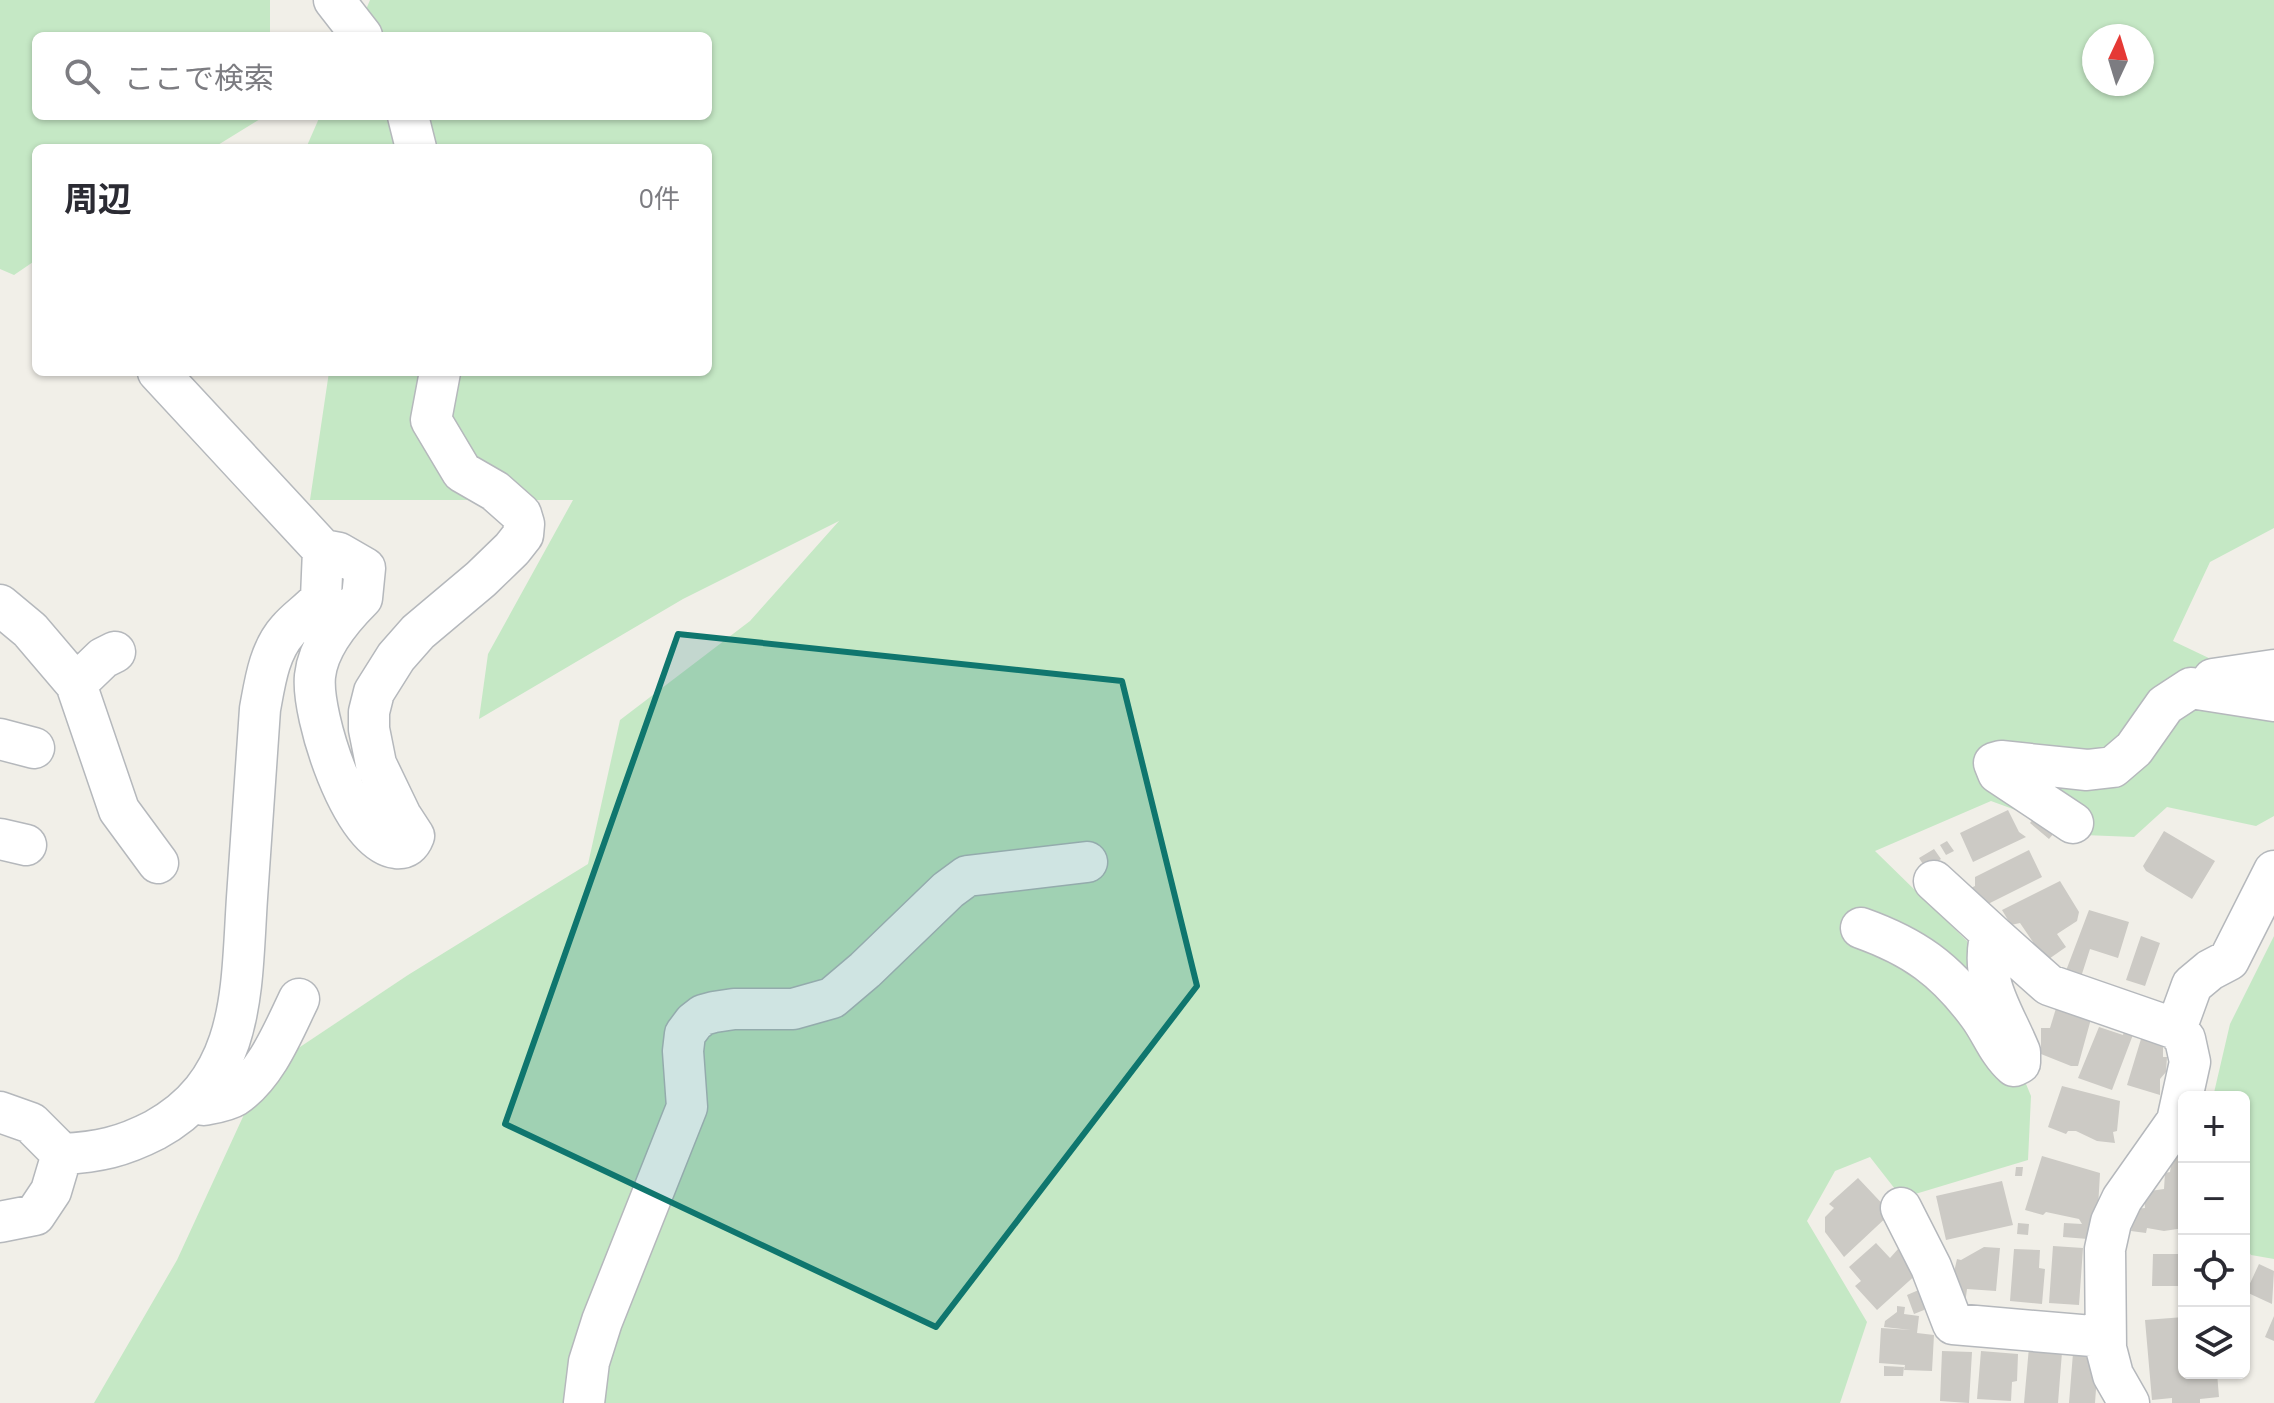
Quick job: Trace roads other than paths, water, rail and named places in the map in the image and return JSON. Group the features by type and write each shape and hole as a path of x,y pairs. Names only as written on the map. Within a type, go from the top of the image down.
{"street":[{"path":"334,0 359,32"},
{"path":"409,120 415,144"},
{"path":"162,376 323,550 339,553 365,568 362,598 348,612 321,653 315,677 318,711 341,783 361,819 377,839 395,848 411,844 414,836 387,789 371,746 369,712 374,692 396,657 418,632 481,579 523,535 521,514 495,491 462,472 431,420 439,376"},
{"path":"0,1112 31,1123 62,1154 98,1152 129,1144 165,1124 189,1109 204,1092 225,1055 238,1008 260,709 268,668 278,643 287,631 321,598 323,550"},
{"path":"0,605 30,630 76,684 119,810 158,863"},
{"path":"76,684 103,658 115,652"},
{"path":"2073,823 1998,773 1994,763 2001,761 2087,770 2113,767 2134,749 2165,705 2191,688 2221,676 2274,670"},
{"path":"2191,688 2274,701"},
{"path":"584,1403 589,1362 602,1321 687,1107 683,1051 685,1034 694,1022 714,1012 793,1009 832,998 967,876 1087,862"},
{"path":"2176,1029 2192,985 2229,960 2274,871"},
{"path":"1934,881 2049,985 2176,1029 2185,1039 2190,1062 2177,1121 2122,1199 2111,1222 2105,1249 2104,1337 2113,1375 2129,1403"},
{"path":"1861,928 1906,948 1940,969 1979,1015 2002,1053 2017,1066 2020,1052 1989,983 1986,961 1989,942 1995,937"},
{"path":"196,1101 204,1105 233,1098 251,1082 277,1044 299,999"},
{"path":"18,1219 51,1191 62,1154"},
{"path":"1901,1208 1931,1267 1953,1324 2104,1337"}]}
